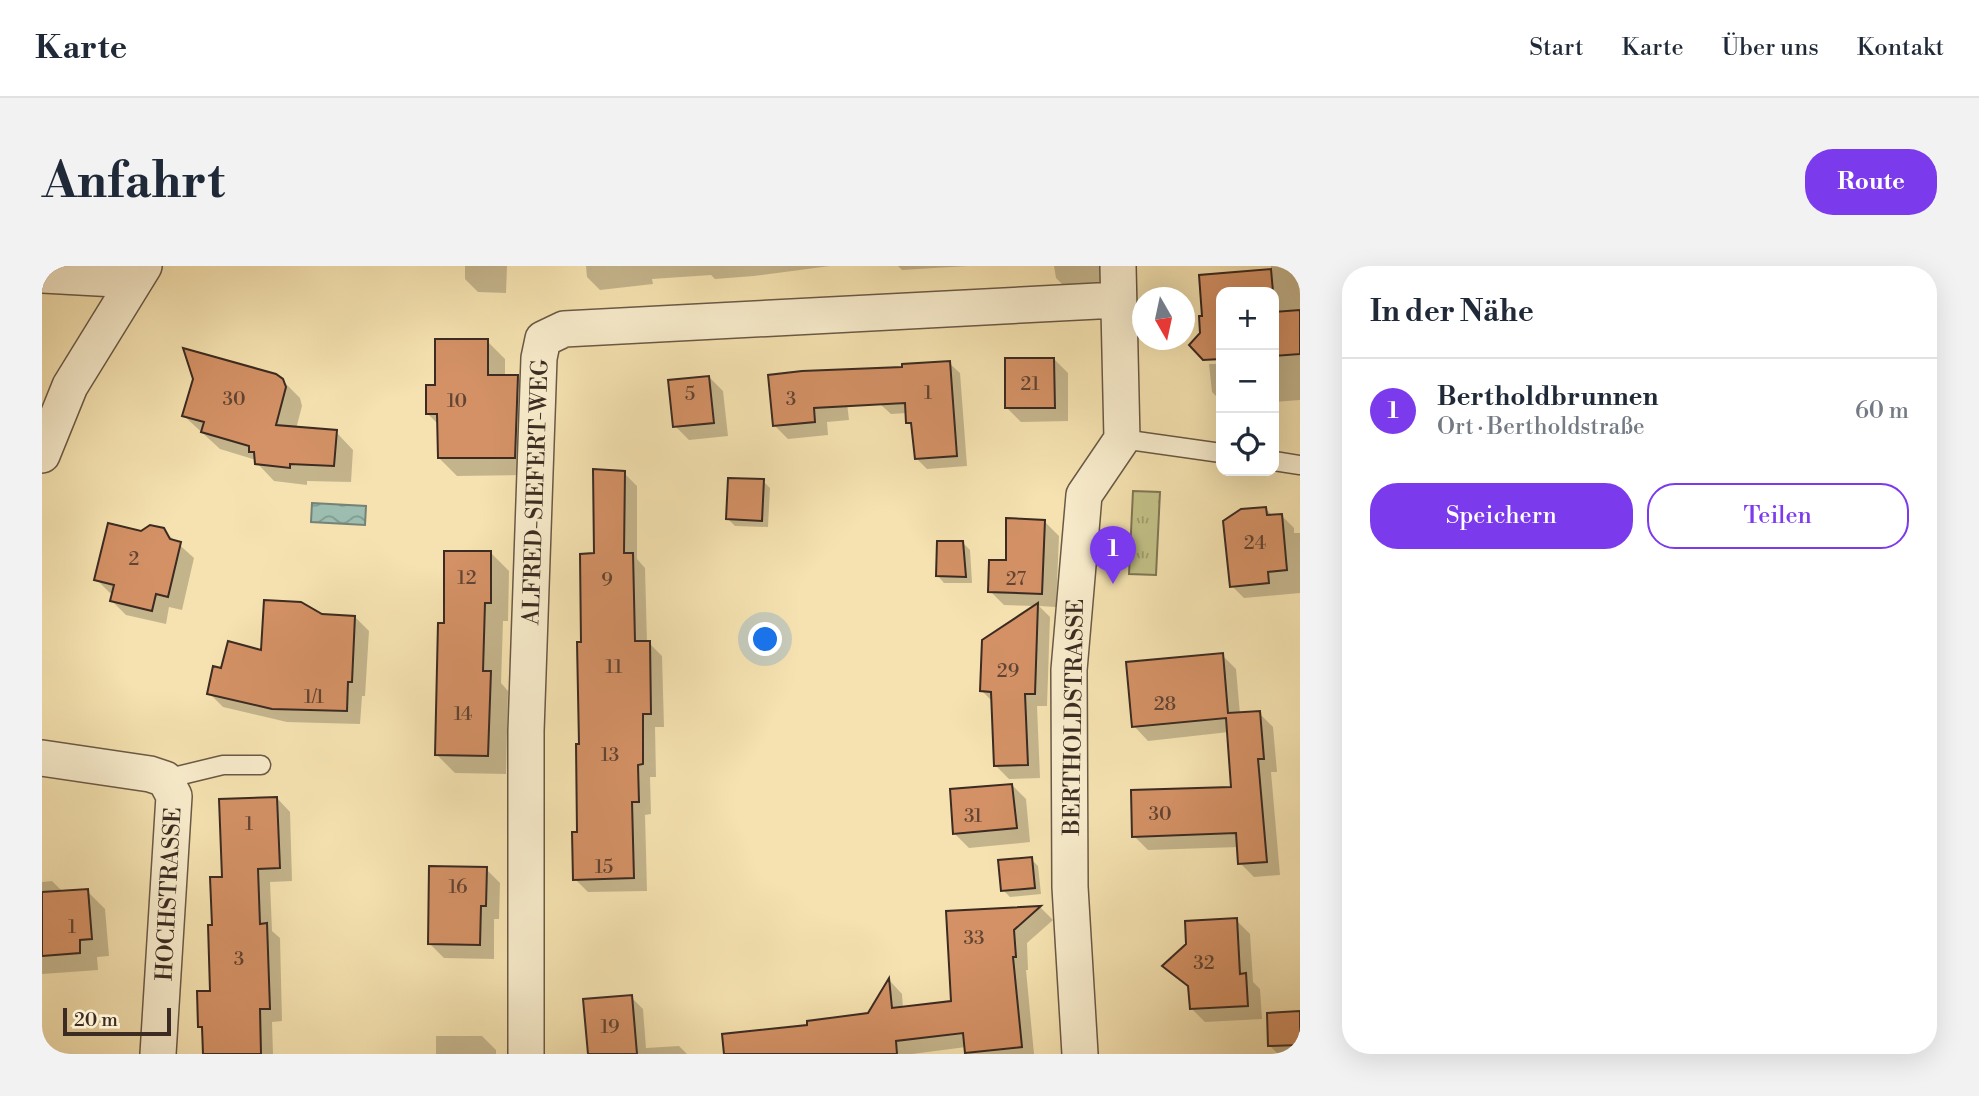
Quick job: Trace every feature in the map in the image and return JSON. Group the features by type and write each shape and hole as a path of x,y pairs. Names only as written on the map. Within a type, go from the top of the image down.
{"street":[{"path":"1118,266 1122,439"},
{"path":"42,275 139,273"},
{"path":"42,455 70,386 139,273"},
{"name":"ALFRED-SIEFERT-WEG","path":"526,1054 526,732 539,358 543,339 564,329 1117,300"},
{"name":"BERTHOLDSTRASSE","path":"1080,1054 1070,887 1069,670 1084,495 1122,439"},
{"name":"HOCHSTRASSE","path":"42,758 150,774 165,779 174,796 158,1054"}],"lane":[{"path":"1122,439 1216,452"},
{"path":"1279,462 1300,465"},
{"name":"HOCHSTRASSE","path":"165,779 223,765 261,765"}],"green space":[{"path":"1133,491 1160,492 1156,575 1129,574"}],"water":[{"path":"312,503 366,506 365,525 311,522"}],"building":[{"path":"1271,269 1273,287 1216,287 1216,359 1203,360 1194,350 1195,338 1200,333 1199,316 1202,316 1199,275"},
{"path":"1300,310 1300,354 1279,356 1279,312"},
{"path":"435,339 488,339 488,375 518,375 515,458 438,458 437,414 426,414 426,385 435,385"},
{"path":"183,348 276,374 283,379 286,387 276,425 337,430 334,466 290,464 290,468 255,464 254,452 249,452 249,446 201,432 204,422 182,416 193,379"},
{"path":"1005,358 1054,358 1055,408 1005,408"},
{"path":"950,361 957,456 915,459 911,423 906,423 905,403 814,408 815,422 773,426 768,375 902,367 902,364"},
{"path":"709,376 714,423 673,427 668,380"},
{"path":"593,469 625,471 624,553 633,553 635,641 650,641 651,714 643,714 643,764 638,765 639,802 632,802 634,878 573,880 572,832 577,832 576,744 579,744 577,642 581,642 580,554 594,553"},
{"path":"728,478 764,479 762,521 726,519"},
{"path":"1266,507 1267,515 1282,514 1287,570 1268,572 1269,583 1230,587 1223,521 1241,509"},
{"path":"1006,518 1045,520 1042,594 988,592 989,560 1006,560"},
{"path":"108,523 141,531 150,525 164,528 170,539 181,542 168,597 156,594 152,611 110,601 114,585 94,580"},
{"path":"937,541 963,541 966,577 936,576"},
{"path":"444,551 491,551 491,603 485,603 483,671 491,671 488,756 435,755 438,623 444,623"},
{"path":"264,600 301,602 322,614 355,616 352,682 348,682 347,711 272,709 207,694 213,666 221,668 228,641 261,650"},
{"path":"1038,603 1035,694 1025,694 1028,765 994,766 991,692 980,691 982,640"},
{"path":"1223,653 1228,713 1260,711 1264,759 1258,759 1267,862 1238,864 1236,833 1132,837 1131,790 1231,787 1226,718 1132,727 1126,662"},
{"path":"1012,784 1017,828 953,834 950,789"},
{"path":"277,797 280,868 258,869 260,924 267,923 270,1009 260,1009 261,1054 203,1054 202,1027 198,1027 197,991 210,991 210,877 222,877 219,799"},
{"path":"1032,857 1035,888 1001,891 998,860"},
{"path":"429,866 487,867 486,906 481,906 480,945 428,944"},
{"path":"88,889 92,939 80,940 80,953 42,956 42,892"},
{"path":"1041,906 1014,930 1016,957 1013,957 1022,1047 965,1053 963,1033 896,1041 897,1054 724,1054 722,1034 807,1025 807,1021 868,1013 889,978 892,1008 951,1001 946,911"},
{"path":"1237,918 1240,974 1246,973 1248,1006 1190,1009 1188,986 1162,966 1186,944 1185,921"},
{"path":"632,995 637,1054 588,1054 583,999"},
{"path":"1300,1011 1300,1045 1268,1046 1267,1013"}],"place":[{"name":"Bertholdbrunnen","path":"1113,584"}]}
